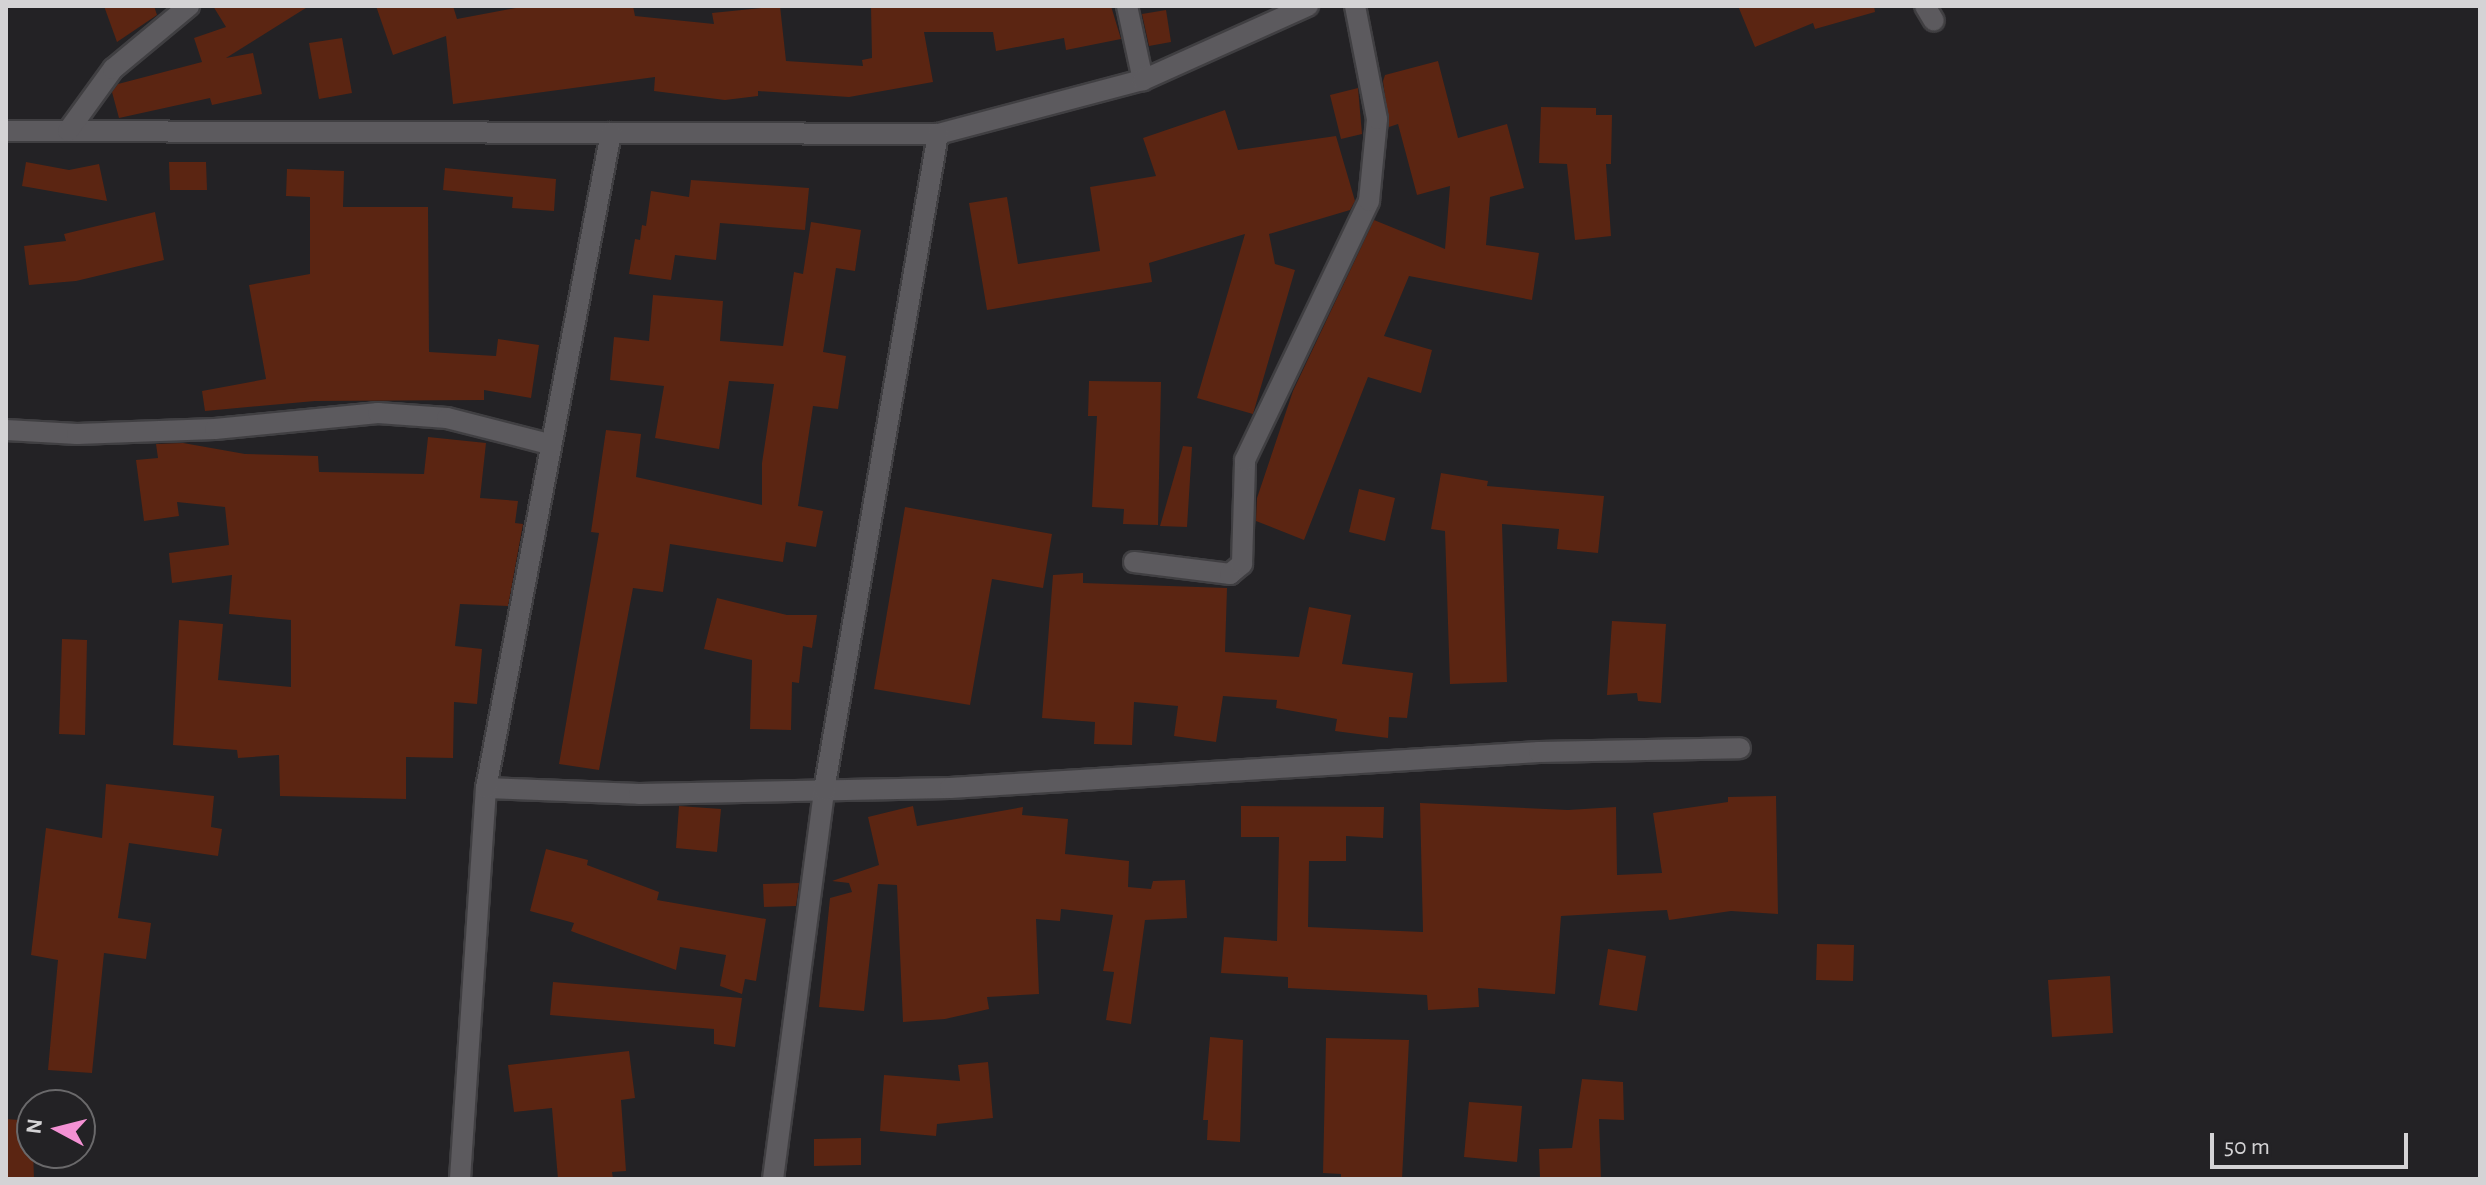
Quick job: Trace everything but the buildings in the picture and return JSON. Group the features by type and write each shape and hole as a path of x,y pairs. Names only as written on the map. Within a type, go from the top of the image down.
{"street":[{"path":"68,131 113,69 189,6"},
{"path":"1127,6 1143,80"},
{"path":"6,131 938,134 1143,80 1308,6"},
{"path":"1134,562 1230,574 1242,564 1245,460 1369,201 1377,119 1355,6"},
{"path":"460,1179 486,788 549,444 611,133"},
{"path":"773,1179 824,790 938,134"},
{"path":"6,430 77,434 215,429 378,413 447,418 549,444"},
{"path":"486,788 639,794 966,787 1539,752 1740,748"}]}
